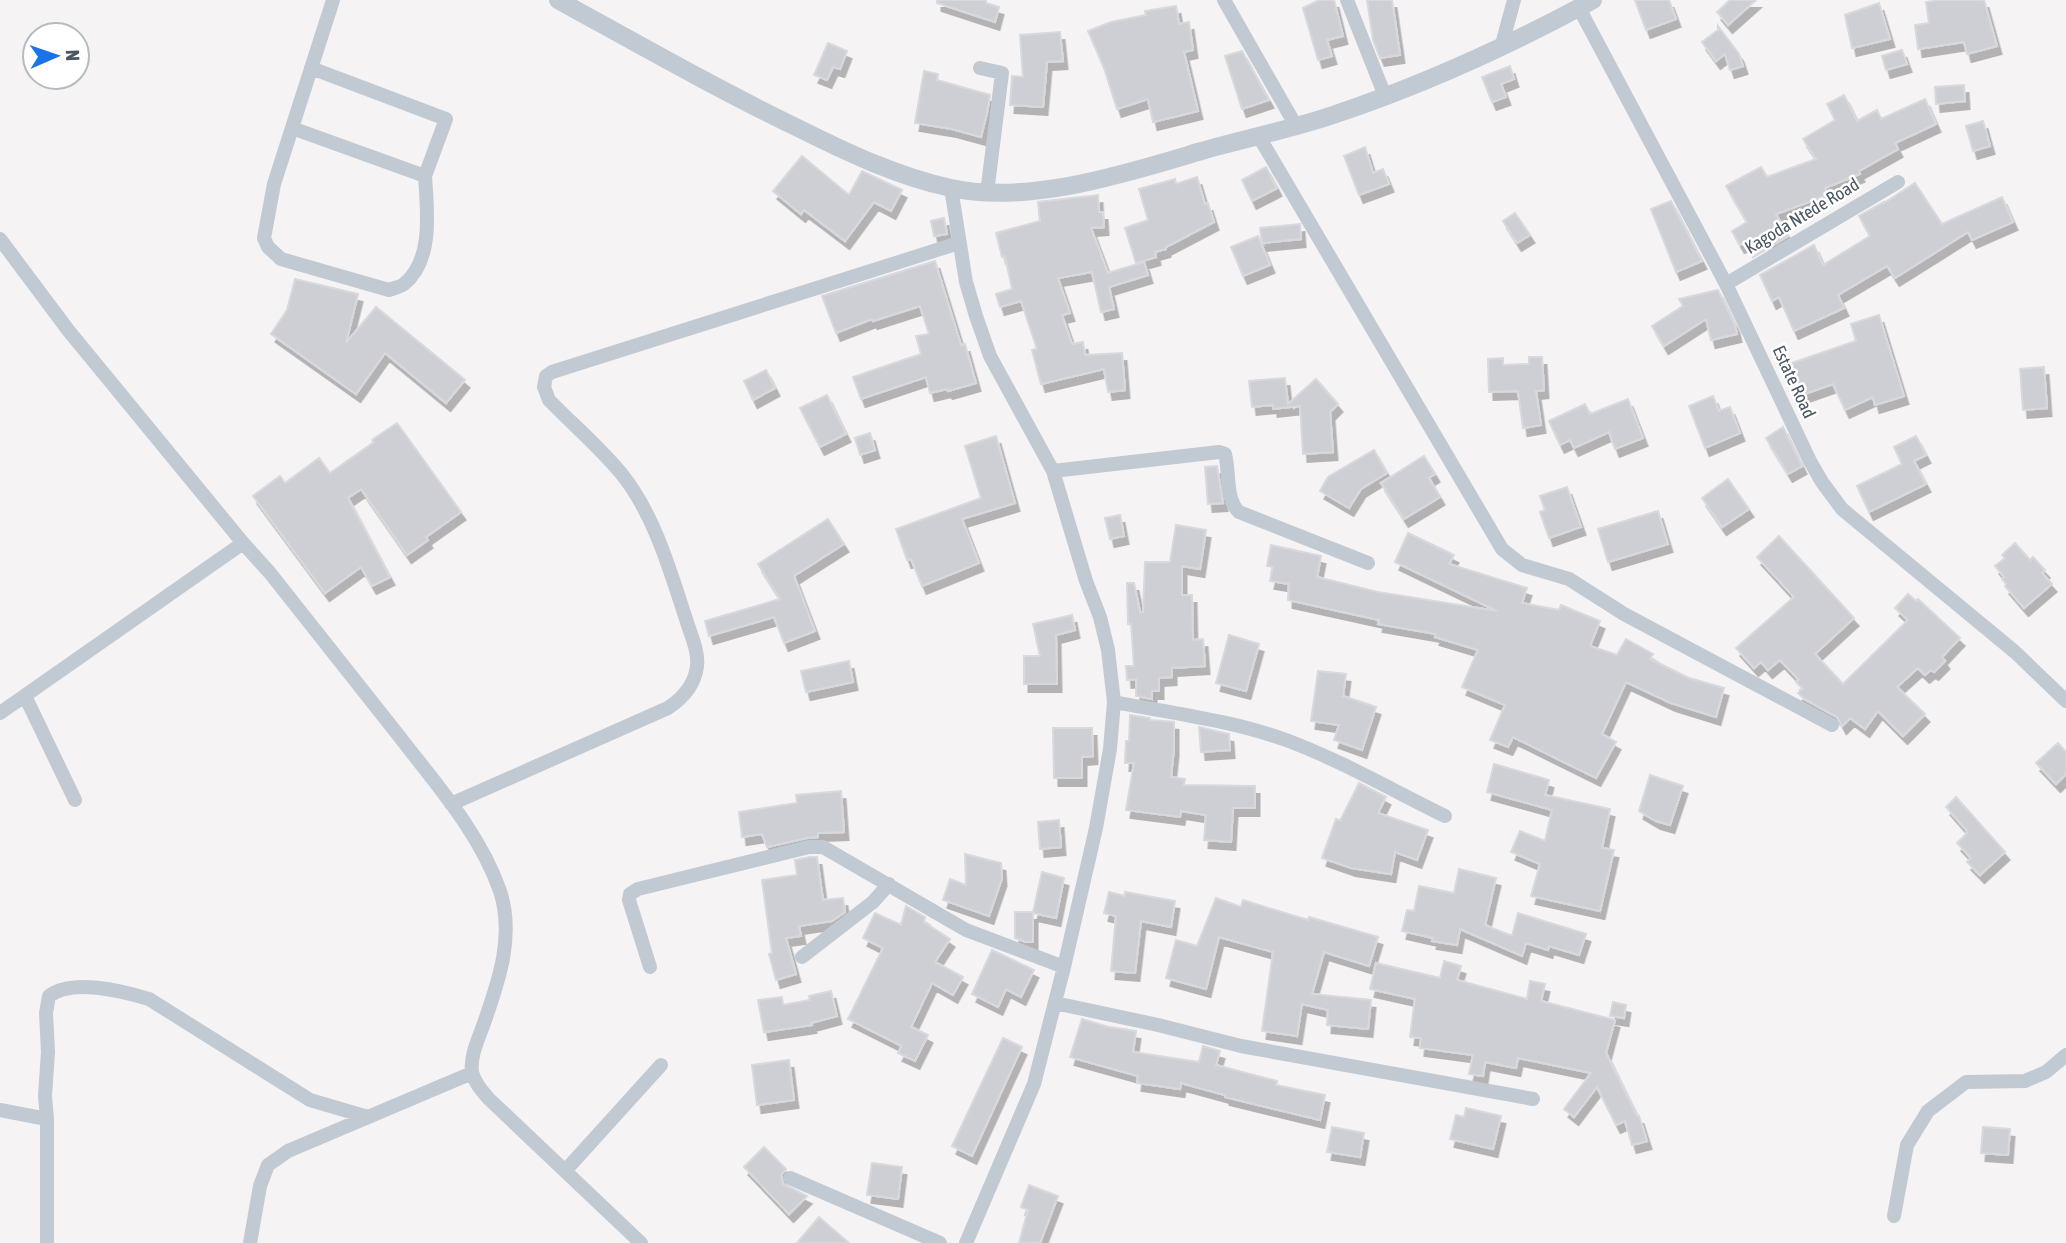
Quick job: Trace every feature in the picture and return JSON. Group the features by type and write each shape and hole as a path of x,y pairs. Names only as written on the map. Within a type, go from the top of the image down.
{"street":[{"path":"311,68 446,119 425,176 428,230 426,240 414,272 403,285 388,290 281,259 268,247 264,238 274,184 311,68 333,0"},
{"path":"558,0 746,103 826,142 886,167 951,188 1004,194 1122,174 1334,115 1416,86 1501,48 1586,4"},
{"path":"1224,0 1296,127"},
{"path":"1347,0 1385,96"},
{"path":"1501,48 1514,0"},
{"name":"Estate Road","path":"1586,4 1726,284 1810,461 1830,494 1842,509 2015,652 2066,701"},
{"path":"980,68 1002,73 987,193"},
{"path":"292,128 425,176"},
{"path":"1258,135 1502,549 1522,565 1570,579 1624,614 1832,725"},
{"name":"Kagoda Ntede Road","path":"1726,284 1898,182"},
{"path":"951,188 966,282 990,356 1054,471 1106,639 1114,702 1110,749 1096,828 1065,967 1034,1084 966,1243"},
{"path":"0,239 68,330 270,573 468,827 486,860 506,915 500,976 473,1056 472,1073 479,1088 489,1099 641,1243"},
{"path":"451,804 668,708 683,698 694,681 698,664 696,649 678,595 643,506 623,476 549,400 544,387 546,376 959,243"},
{"path":"1054,471 1219,452 1225,454 1232,499 1239,512 1368,563"},
{"path":"0,713 243,543"},
{"path":"25,696 75,800"},
{"path":"1114,702 1202,717 1285,740 1333,760 1445,816"},
{"path":"650,967 629,900 630,894 638,889 809,847 823,847 966,930 1065,967"},
{"path":"802,957 873,902 889,884"},
{"path":"47,1243 46,1013 49,996 57,990 86,988 124,992 149,999 310,1100 368,1117"},
{"path":"1055,1003 1158,1024 1241,1046 1533,1099"},
{"path":"1894,1216 1908,1145 1928,1111 1966,1082 2025,1081 2046,1072 2066,1055"},
{"path":"565,1171 661,1065"},
{"path":"250,1243 260,1186 268,1165 288,1151 472,1073"},
{"path":"0,1110 47,1119"},
{"path":"790,1178 940,1243"}],"building":[{"path":"937,0 986,0 986,3 999,7 995,22 937,3"},
{"path":"1319,0 1334,0 1343,36 1327,40 1332,56 1318,60 1303,8"},
{"path":"1367,0 1392,0 1400,55 1380,58 1373,40"},
{"path":"1635,0 1669,0 1676,19 1646,30"},
{"path":"1730,0 1756,0 1728,25 1717,12"},
{"path":"1984,0 1997,46 1967,54 1964,42 1918,49 1915,25 1929,23 1926,2"},
{"path":"1879,3 1890,39 1852,48 1845,15"},
{"path":"1176,6 1179,24 1189,22 1193,50 1184,52 1198,111 1153,122 1148,99 1117,109 1104,68 1088,31 1111,22 1146,15 1145,11"},
{"path":"1718,26 1739,54 1743,66 1730,70 1725,54 1716,61 1702,42 1718,30"},
{"path":"1060,32 1063,61 1047,62 1043,107 1010,105 1012,76 1023,77 1020,35"},
{"path":"828,43 847,51 840,69 833,67 827,80 814,75"},
{"path":"1902,50 1907,64 1886,70 1882,56"},
{"path":"1242,51 1269,100 1242,109 1225,56"},
{"path":"1510,66 1514,79 1501,84 1506,97 1492,102 1482,77"},
{"path":"924,71 938,74 937,80 990,95 981,137 915,123"},
{"path":"1964,85 1965,101 1936,104 1935,87"},
{"path":"1844,95 1857,121 1877,110 1881,119 1925,99 1936,124 1895,143 1898,149 1859,171 1860,174 1825,188 1828,195 1776,214 1788,236 1752,258 1767,247 1761,237 1740,245 1732,231 1747,222 1726,186 1761,167 1767,177 1816,159 1803,139 1835,120 1827,104"},
{"path":"1983,121 1990,146 1973,151 1966,126"},
{"path":"1365,147 1373,173 1383,169 1389,184 1359,195 1344,156"},
{"path":"802,156 849,195 862,171 902,190 891,211 874,202 845,241 804,210 801,214 773,191"},
{"path":"1266,167 1277,188 1252,201 1242,180"},
{"path":"1197,177 1214,222 1166,249 1155,252 1156,257 1136,263 1125,228 1148,220 1139,189 1175,179 1176,184"},
{"path":"1915,183 1942,224 2002,197 2013,222 1972,240 1968,232 1895,278 1887,266 1838,295 1844,308 1794,331 1779,297 1772,301 1760,275 1814,245 1823,265 1870,236 1859,216"},
{"path":"1098,195 1099,212 1103,212 1104,227 1091,228 1108,273 1144,262 1148,275 1109,287 1114,309 1101,312 1092,272 1058,278 1070,313 1062,315 1072,344 1083,342 1085,355 1122,353 1125,390 1108,392 1104,369 1041,384 1032,350 1037,349 1021,301 1000,307 996,294 1012,289 1005,256 1002,257 996,233 1040,221 1038,202"},
{"path":"1671,201 1702,261 1676,272 1651,209"},
{"path":"1515,213 1530,235 1517,243 1503,221"},
{"path":"944,218 947,234 934,236 931,221"},
{"path":"1300,224 1301,239 1262,243 1260,228"},
{"path":"1258,236 1270,265 1243,276 1231,247"},
{"path":"935,261 961,345 965,344 976,383 930,393 926,377 861,399 853,377 921,354 916,336 929,334 920,306 873,321 872,319 836,333 822,296"},
{"path":"295,279 358,294 346,343 376,307 465,380 446,403 385,353 356,394 271,334 287,310"},
{"path":"1718,290 1737,334 1711,340 1706,319 1664,346 1652,326 1683,306 1679,299"},
{"path":"1879,315 1904,396 1875,405 1873,397 1845,410 1833,384 1802,395 1792,363 1856,341 1851,324"},
{"path":"1529,357 1542,357 1544,390 1536,391 1541,425 1523,428 1518,391 1489,392 1488,359 1503,358 1503,365 1529,364"},
{"path":"2044,367 2047,408 2023,410 2020,369"},
{"path":"766,370 775,388 753,400 744,381"},
{"path":"1285,378 1288,404 1316,379 1338,404 1330,412 1333,452 1303,454 1300,406 1273,409 1273,405 1252,407 1249,381"},
{"path":"827,395 846,434 820,447 800,408"},
{"path":"1713,396 1719,411 1730,407 1740,433 1705,448 1689,406"},
{"path":"1628,399 1643,438 1615,449 1609,432 1574,448 1570,440 1560,445 1549,421 1585,404 1590,414"},
{"path":"397,423 461,512 426,537 428,540 407,555 361,489 348,498 390,577 372,586 361,567 325,593 253,496 280,476 285,483 319,458 330,473"},
{"path":"1783,427 1802,466 1788,474 1766,438"},
{"path":"870,433 875,450 860,455 855,438"},
{"path":"996,436 1015,503 962,519 979,563 922,586 911,559 907,560 896,529 981,498 965,446"},
{"path":"1916,436 1926,455 1914,461 1926,484 1869,512 1857,486 1902,464 1894,447"},
{"path":"1374,450 1387,473 1361,489 1349,508 1320,491 1328,477"},
{"path":"1424,456 1435,474 1429,478 1440,497 1404,519 1381,483"},
{"path":"1217,466 1223,503 1208,504 1205,467"},
{"path":"1728,479 1749,509 1722,527 1702,498"},
{"path":"1567,487 1581,527 1549,538 1540,512 1545,510 1540,496"},
{"path":"1658,511 1668,544 1608,562 1598,529"},
{"path":"1120,515 1124,536 1110,539 1105,518"},
{"path":"828,519 844,544 794,576 815,631 784,643 774,617 709,636 705,621 780,599 758,564"},
{"path":"1176,525 1206,530 1200,569 1182,566 1182,595 1192,595 1193,640 1203,639 1205,666 1172,668 1172,677 1159,678 1159,691 1152,691 1152,699 1136,696 1136,679 1127,680 1126,666 1134,666 1131,624 1128,624 1127,583 1134,583 1140,612 1143,612 1145,562 1170,562"},
{"path":"1408,533 1454,555 1449,564 1527,588 1522,603 1559,610 1561,605 1600,621 1590,646 1617,655 1626,639 1653,654 1650,659 1689,678 1724,688 1716,717 1671,703 1626,682 1602,734 1616,742 1596,778 1513,737 1508,747 1490,740 1505,705 1462,687 1478,650 1435,637 1436,634 1378,624 1379,620 1288,600 1289,584 1270,581 1273,567 1267,566 1271,545 1321,556 1317,577 1378,592 1497,611 1395,562"},
{"path":"1779,536 1854,618 1815,654 1843,684 1908,620 1895,608 1908,594 1916,601 1918,599 1960,638 1942,657 1945,661 1934,672 1931,670 1925,675 1918,668 1897,687 1925,714 1903,736 1878,711 1865,729 1850,718 1842,726 1837,717 1798,693 1803,689 1796,682 1799,680 1780,660 1768,670 1761,662 1754,668 1736,648 1794,597 1757,557"},
{"path":"2015,543 2030,560 2033,557 2045,570 2042,573 2052,584 2024,608 2005,586 2002,579 2004,577 1995,566 2005,558 2002,555"},
{"path":"1072,615 1075,630 1056,635 1057,684 1024,684 1024,656 1040,656 1033,624"},
{"path":"1229,635 1259,644 1246,691 1216,683"},
{"path":"849,661 853,682 806,692 801,671"},
{"path":"1318,671 1346,674 1343,696 1376,707 1362,750 1334,740 1339,725 1311,721"},
{"path":"1130,715 1174,722 1171,777 1185,779 1184,785 1255,786 1255,808 1233,808 1231,842 1204,840 1206,815 1181,811 1180,817 1126,810 1134,763 1125,763"},
{"path":"1199,727 1229,734 1230,750 1201,752"},
{"path":"1053,728 1092,728 1093,756 1082,757 1082,778 1054,778"},
{"path":"2058,743 2066,752 2066,774 2056,784 2036,763"},
{"path":"1494,764 1549,780 1545,795 1610,809 1602,848 1614,850 1600,911 1531,896 1540,864 1511,852 1520,831 1545,841 1552,810 1487,792"},
{"path":"1650,775 1683,786 1670,825 1656,821 1639,811"},
{"path":"1359,783 1386,797 1378,813 1428,830 1417,860 1395,852 1391,874 1351,868 1322,858 1336,819 1340,821"},
{"path":"841,791 844,832 818,833 818,837 767,847 762,834 742,837 739,812 797,803 796,795"},
{"path":"1956,797 2005,852 1980,875 1967,862 1971,858 1957,843 1968,832 1946,807"},
{"path":"1059,820 1061,847 1040,849 1038,822"},
{"path":"965,854 1001,863 1002,878 989,916 943,900 950,879 966,885"},
{"path":"817,857 823,900 843,898 845,912 832,921 799,926 801,936 786,938 796,974 776,980 769,954 772,953 762,880 797,875 795,860"},
{"path":"1459,869 1496,878 1485,925 1512,936 1518,913 1586,934 1579,955 1549,946 1548,950 1526,943 1522,956 1460,929 1457,945 1432,941 1433,938 1402,931 1407,910 1414,911 1419,886 1454,893"},
{"path":"1042,872 1064,878 1056,918 1033,913 1033,942 1026,942 1015,938 1015,912 1033,912"},
{"path":"1109,892 1125,896 1125,892 1175,901 1171,927 1141,921 1135,973 1111,971 1116,916 1104,913"},
{"path":"1216,898 1241,907 1243,900 1308,920 1309,917 1378,937 1369,966 1324,952 1312,994 1371,1000 1368,1029 1327,1025 1328,1010 1302,1004 1297,1036 1262,1031 1273,952 1219,937 1206,989 1166,978 1176,940 1197,946"},
{"path":"906,906 925,917 924,922 950,939 935,962 963,977 953,995 932,983 911,1027 928,1035 915,1061 898,1053 902,1046 848,1019 883,948 863,938 875,913 901,925"},
{"path":"992,950 1034,970 1021,997 1006,989 998,1007 972,994"},
{"path":"1444,961 1461,966 1457,980 1527,999 1530,981 1545,984 1541,1001 1615,1020 1606,1053 1639,1116 1647,1141 1632,1145 1625,1121 1616,1125 1597,1087 1574,1117 1564,1109 1591,1073 1518,1058 1516,1068 1485,1062 1483,1076 1469,1074 1473,1055 1420,1048 1421,1038 1410,1037 1415,999 1370,989 1376,963 1440,978"},
{"path":"831,991 837,1016 811,1023 812,1025 764,1032 758,1000 782,997 783,1005 810,1000 809,996"},
{"path":"1613,1002 1626,1005 1624,1018 1610,1016"},
{"path":"1082,1019 1136,1031 1133,1052 1199,1062 1203,1046 1220,1051 1216,1065 1277,1081 1276,1085 1325,1095 1320,1120 1225,1097 1181,1083 1180,1089 1137,1083 1138,1076 1070,1057"},
{"path":"1003,1038 1022,1047 972,1156 952,1146"},
{"path":"789,1060 794,1100 757,1105 752,1065"},
{"path":"1466,1108 1501,1116 1493,1149 1450,1139 1456,1115 1464,1117"},
{"path":"1332,1127 1364,1133 1360,1157 1327,1152"},
{"path":"1983,1127 2010,1129 2008,1155 1981,1153"},
{"path":"764,1147 786,1169 781,1175 783,1184 807,1196 789,1214 744,1167"},
{"path":"872,1163 902,1167 898,1199 867,1195"},
{"path":"1029,1185 1058,1196 1040,1243 1019,1243 1028,1210 1021,1207"},
{"path":"819,1217 849,1243 797,1243"}]}
